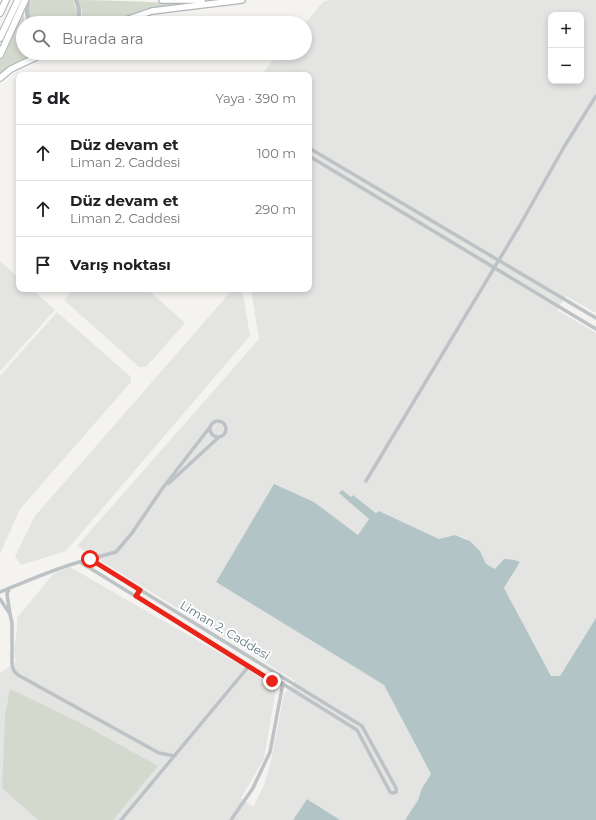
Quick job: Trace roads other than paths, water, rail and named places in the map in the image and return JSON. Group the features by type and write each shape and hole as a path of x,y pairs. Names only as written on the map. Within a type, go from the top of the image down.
{"highway":[{"path":"0,13 6,0"},
{"path":"0,38 18,0"},
{"path":"19,16 27,0"},
{"path":"0,55 16,22"}],"main road":[{"path":"162,0 202,0"},
{"path":"137,16 152,11 242,0"},
{"path":"0,78 11,69 30,60"}],"street":[{"path":"27,0 28,16"},
{"path":"76,0 79,10 78,16"},
{"path":"366,481 564,147 596,96"},
{"path":"312,150 596,318"},
{"path":"312,158 596,329"},
{"path":"537,293 541,286"},
{"path":"0,592 67,565 116,552 132,533 162,489 215,421 221,422 225,425 226,432 162,489"},
{"path":"210,427 212,435 219,437"},
{"name":"Liman 2. Caddesi","path":"80,562 272,681 283,684 357,730 390,792 392,794 395,793 396,788 362,726 90,559"},
{"path":"9,589 7,594 12,623 12,665 14,671 18,675 159,753 175,756"},
{"path":"136,596 140,590"},
{"path":"0,599 10,614"},
{"path":"245,663 248,656"},
{"path":"121,820 249,666"},
{"path":"231,820 253,788 270,752 284,678"}]}
